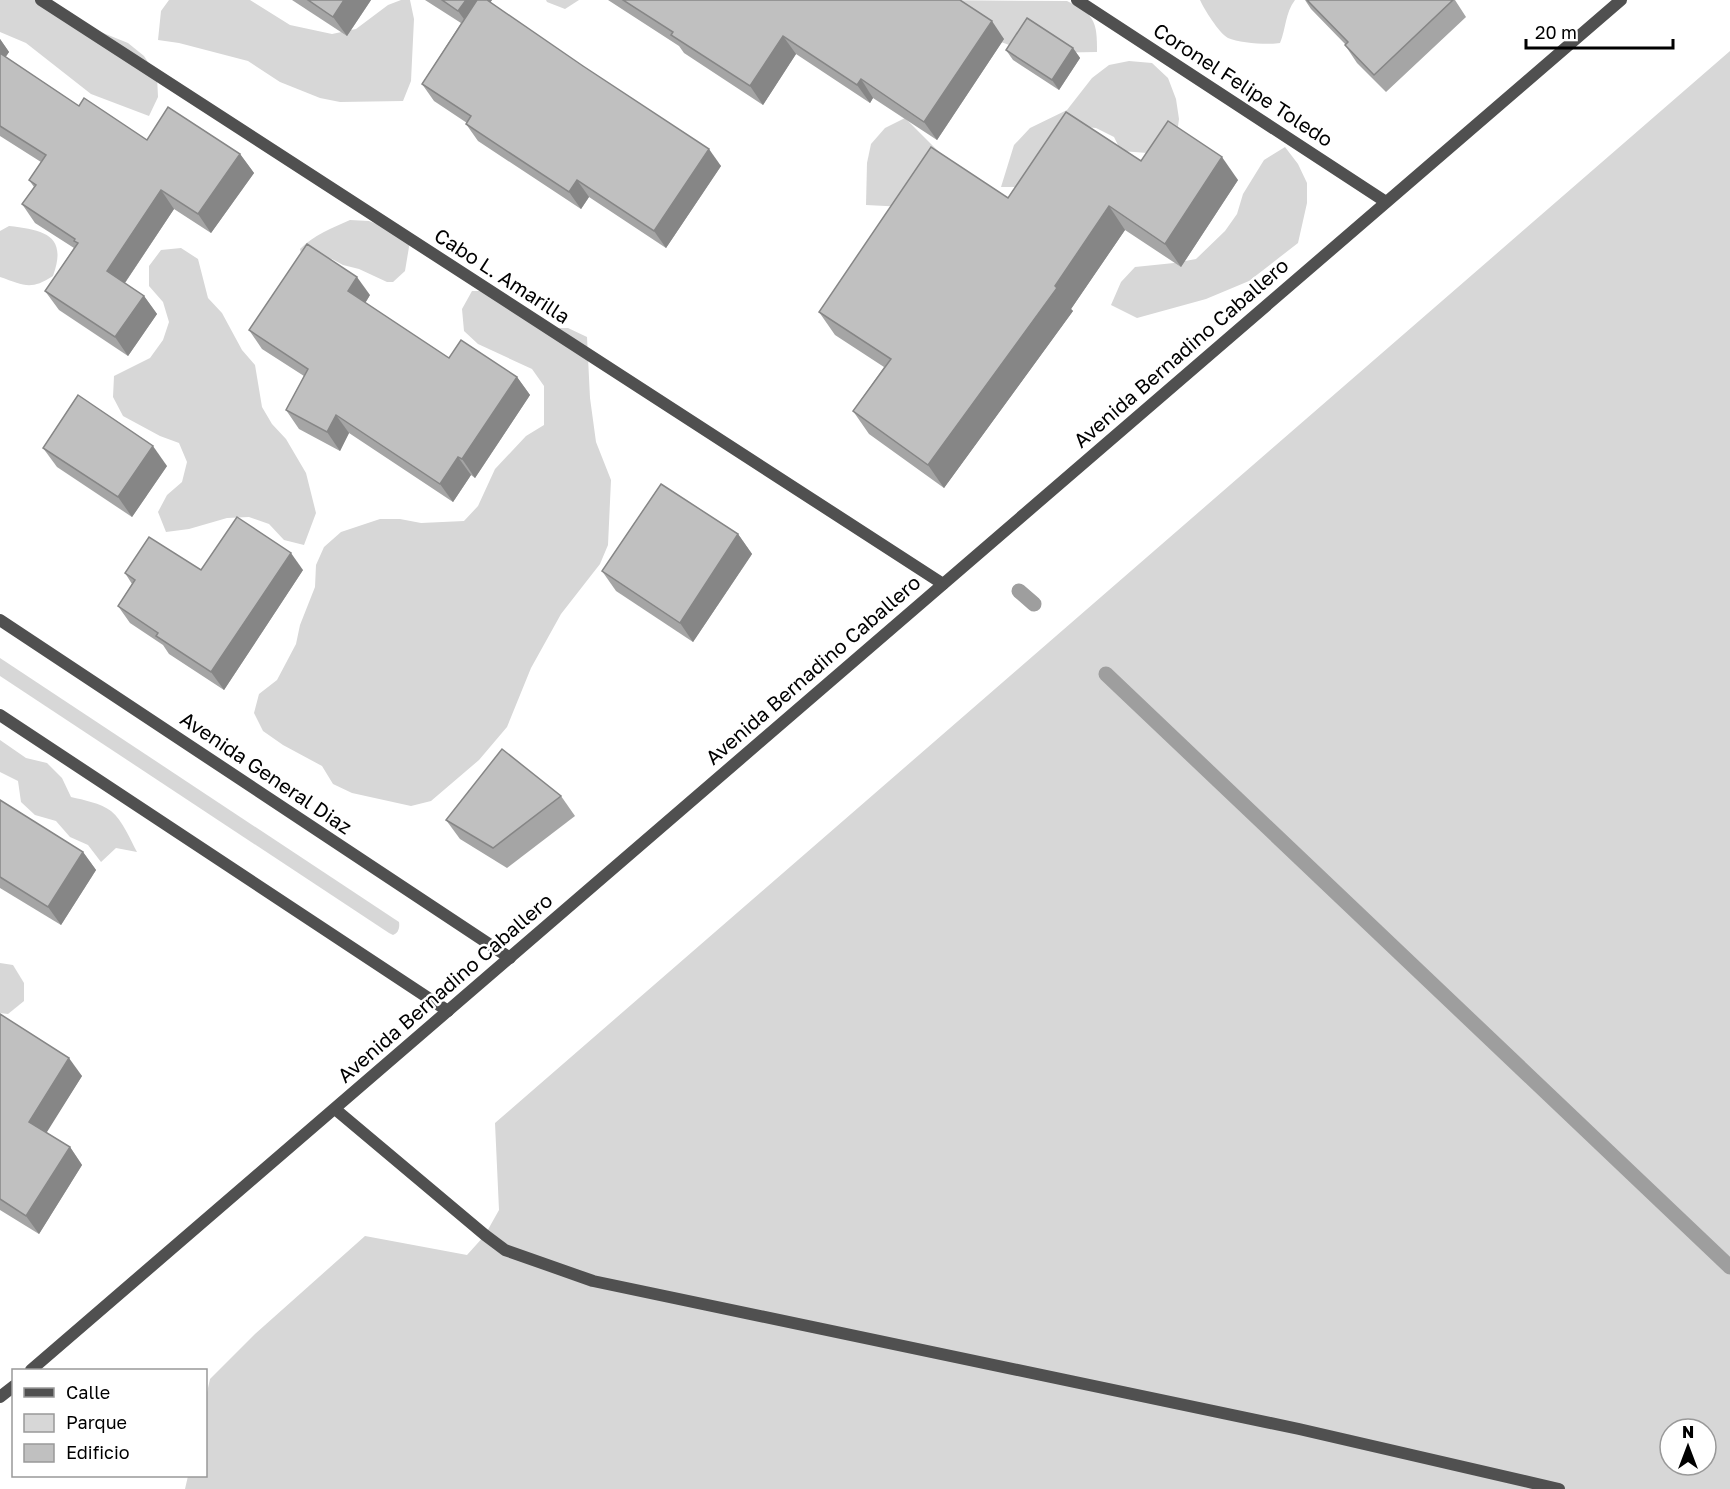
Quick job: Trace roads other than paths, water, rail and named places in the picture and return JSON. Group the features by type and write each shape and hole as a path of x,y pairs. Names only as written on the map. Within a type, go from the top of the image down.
{"street":[{"name":"Cabo L. Amarilla","path":"41,0 943,584"},
{"name":"Coronel Felipe Toledo","path":"1077,0 1386,202"},
{"name":"Avenida Bernadino Caballero","path":"33,1369 1621,0"},
{"name":"Avenida General Diaz","path":"0,620 510,958"},
{"path":"0,715 448,1011"},
{"path":"335,1109 505,1250 593,1281 1299,1429 1559,1489"},
{"path":"0,1397 12,1388"}],"waterway":[{"path":"1019,591 1034,604"},
{"path":"1106,674 1730,1267"}]}
